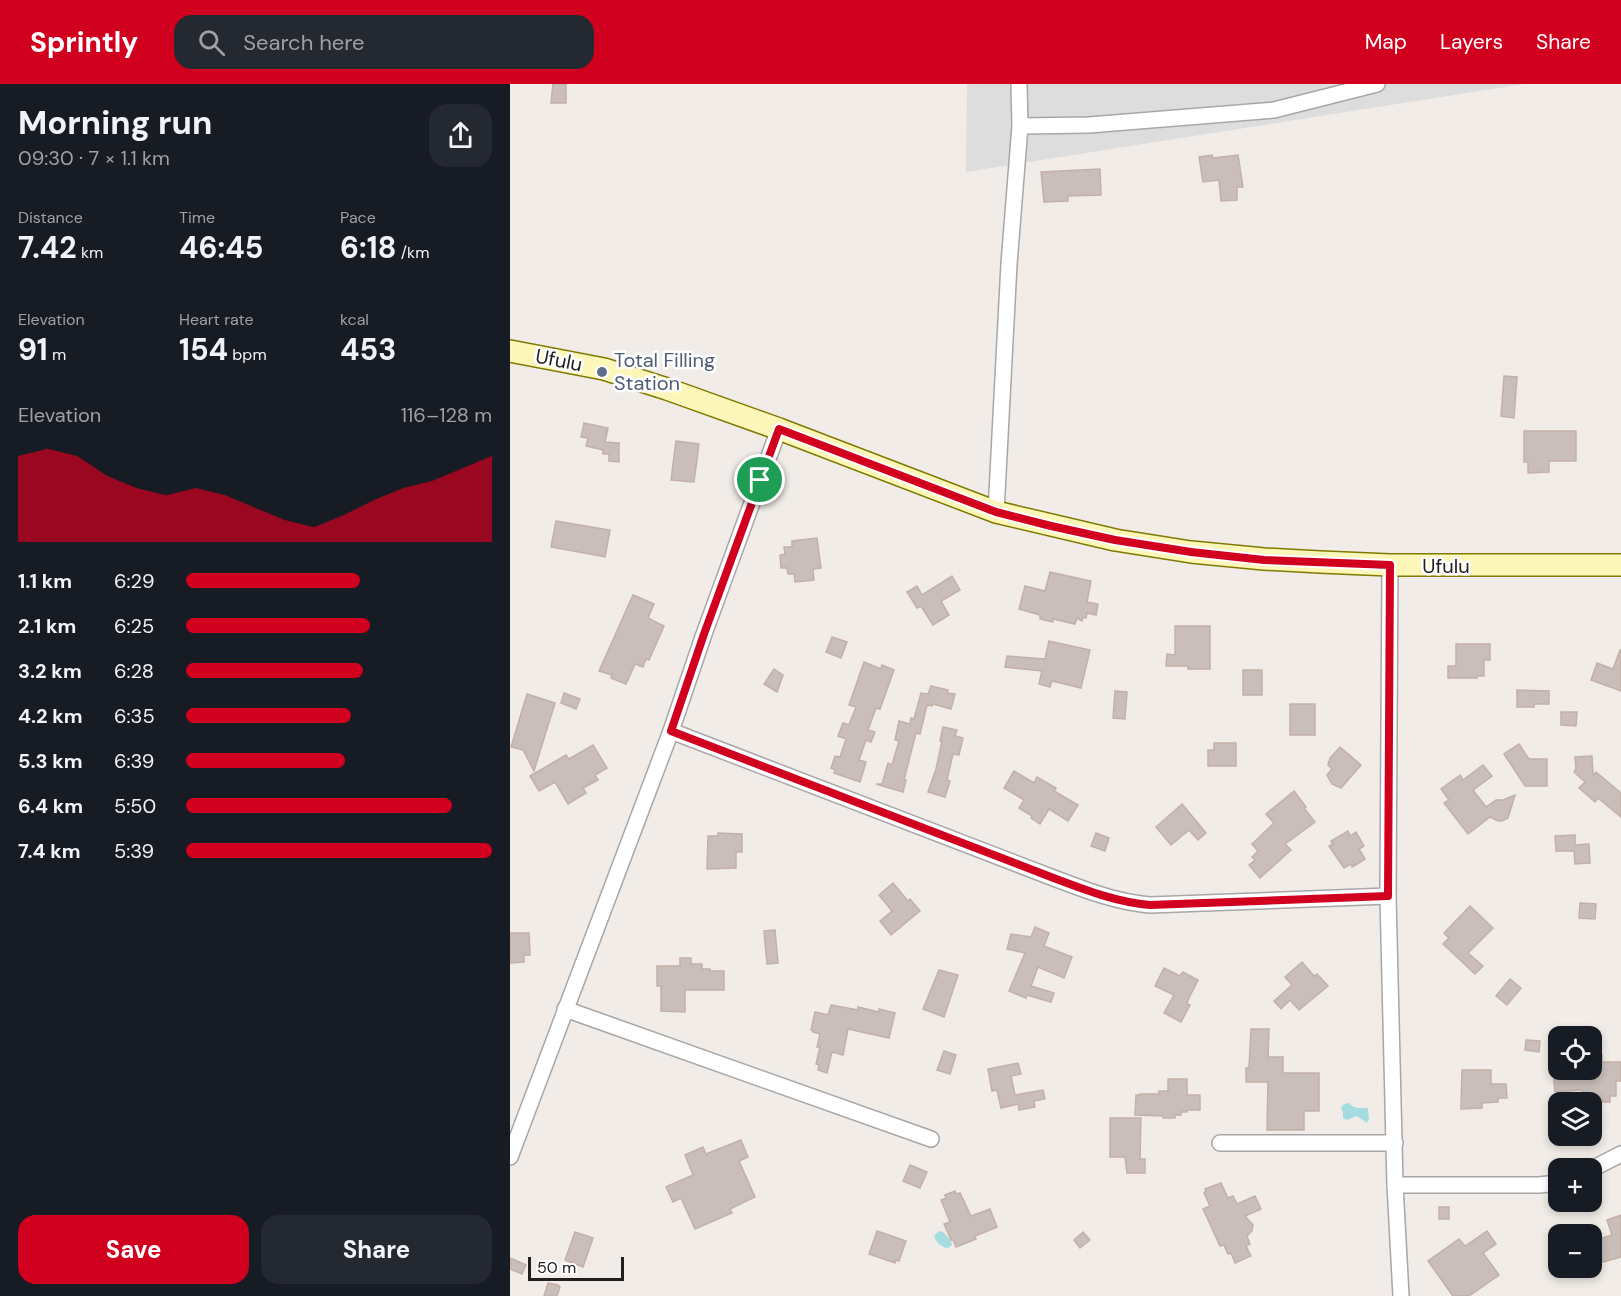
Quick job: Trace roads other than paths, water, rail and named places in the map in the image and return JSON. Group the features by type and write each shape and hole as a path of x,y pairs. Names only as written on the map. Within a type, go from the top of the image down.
{"street":[{"path":"996,512 1009,264 1020,126 1020,84"},
{"path":"1020,126 1089,125 1274,110 1377,84"},
{"name":"Ufulu","path":"510,351 604,369 779,429 996,512 1115,540 1264,560 1390,565 1621,565"},
{"path":"510,1157 671,731 779,429"},
{"path":"1390,565 1388,896 1395,1185 1401,1296"},
{"path":"671,731 1040,873 1131,904 1388,896"},
{"path":"565,1009 931,1139"},
{"path":"1220,1143 1395,1143"},
{"path":"1602,1164 1621,1154"},
{"path":"1395,1185 1548,1184"}],"water":[{"path":"1349,1103 1355,1107 1368,1108 1367,1123 1357,1116 1347,1120 1343,1118 1341,1108 1344,1104"},
{"path":"939,1231 951,1241 952,1245 948,1248 941,1246 935,1238 934,1236"}],"place":[{"name":"Total Filling Station","path":"602,372"}]}
